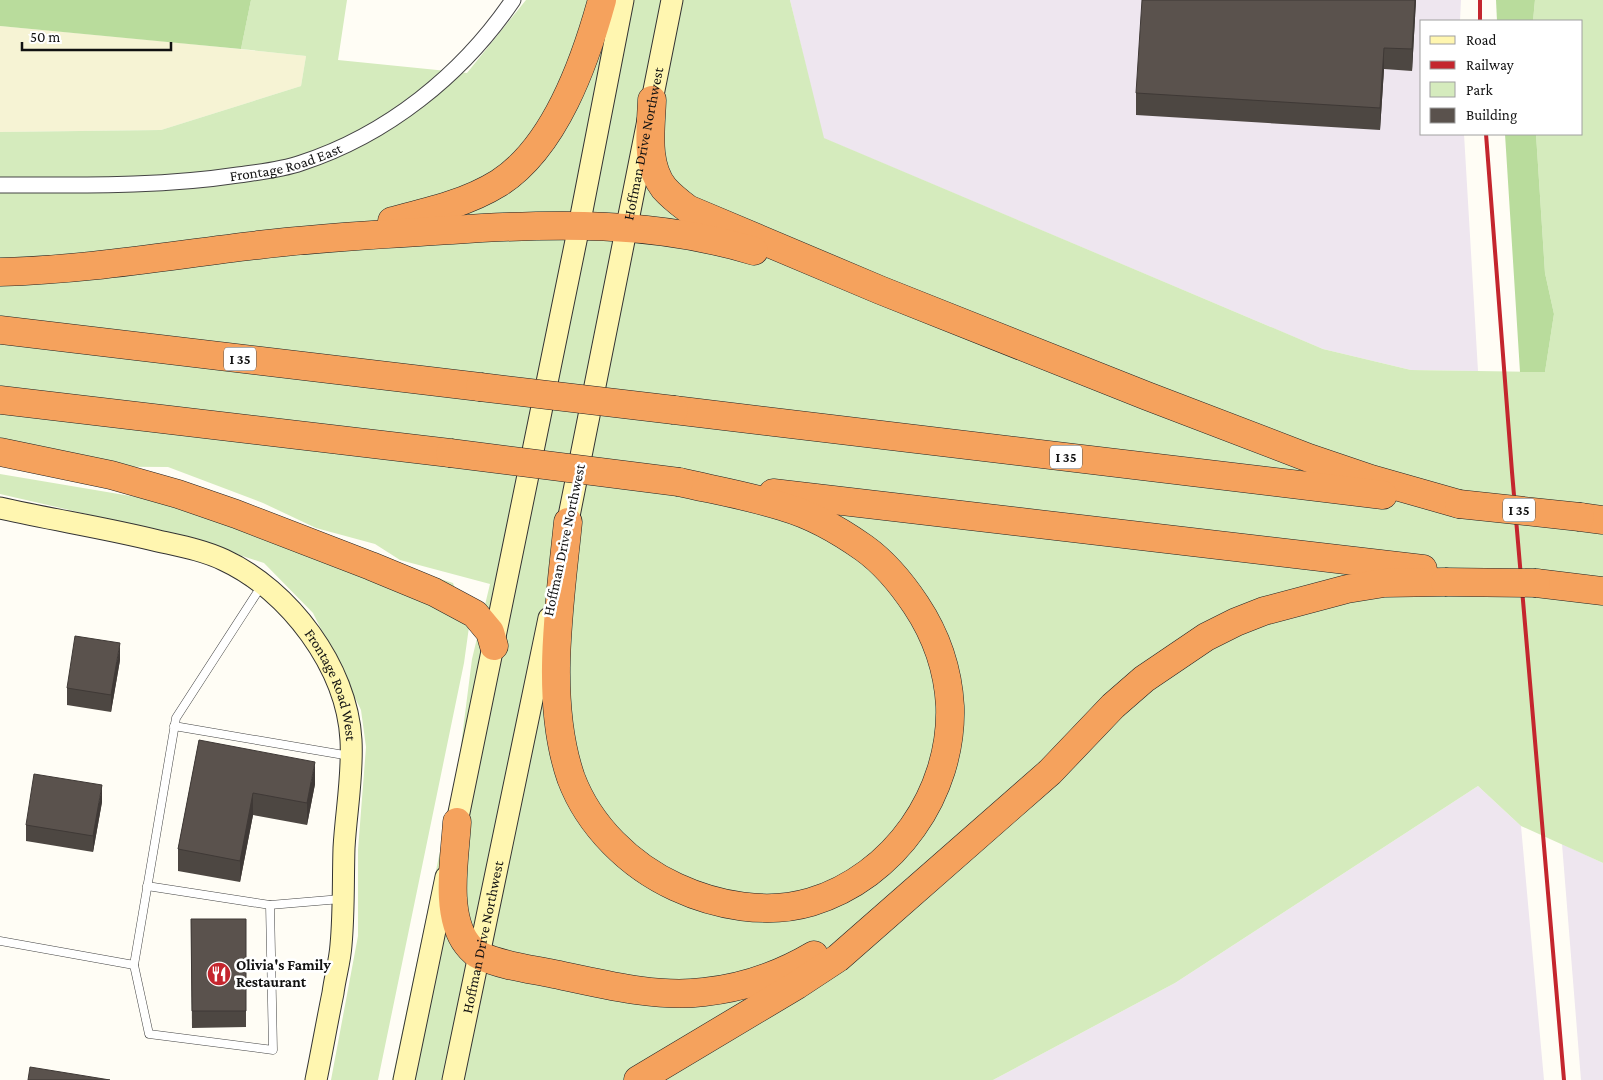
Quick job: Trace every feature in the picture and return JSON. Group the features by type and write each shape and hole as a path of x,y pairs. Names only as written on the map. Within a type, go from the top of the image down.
{"highway":[{"path":"316,238 441,208 468,198 500,182 529,157 552,128 570,90 602,0"},
{"path":"652,100 651,152 656,175 664,188 688,209 880,290 1309,458 1371,479 1458,504"},
{"path":"0,272 102,264 316,238 507,226 628,227 704,238 744,248 880,290"},
{"name":"I 35","path":"0,330 1458,504 1592,518"},
{"path":"0,400 679,482 1014,520 1447,577 1603,590"},
{"path":"0,452 111,475 178,494 236,514 371,566 434,592 475,614 490,632 494,646"},
{"path":"568,522 557,633 556,690 562,741 572,778 587,809 607,836 631,861 658,879 688,892 717,902 748,907 778,907 809,902 838,891 867,875 891,853 912,828 930,800 942,770 950,706 938,646 908,592 885,566 864,548 826,525 785,507 679,482"},
{"path":"638,1080 797,985 838,958 1050,772 1113,706 1144,679 1206,637 1264,611 1347,588 1447,577"},
{"path":"457,822 453,912 457,926 466,943 478,955 511,966 640,991 675,994 703,992 733,988 765,979 798,965 913,892"}],"main road":[{"path":"404,1080 494,646 623,0"},
{"name":"Hoffman Drive Northwest","path":"453,1080 628,227 672,0"},
{"name":"Frontage Road West","path":"0,508 82,524 196,550 224,560 252,576 298,616 331,667 349,720 352,757 344,848 344,898 341,946 316,1080"}],"street":[{"name":"Frontage Road East","path":"0,185 136,184 199,181 262,172 300,164 357,139 386,123 435,89 478,44 513,0"}],"lane":[{"path":"262,584 176,718 134,965 149,1034 273,1050 270,905"},
{"path":"174,726 352,757"},
{"path":"147,886 270,905 344,898"},
{"path":"0,942 134,965"}],"shaded area":[{"path":"790,0 1461,0 1460,20 1420,20 1420,135 1464,135 1478,371 1411,370 1323,349 823,138"},
{"path":"0,26 306,56 301,86 161,130 0,132"},
{"path":"1478,786 1521,826 1544,1080 993,1080 1175,983"},
{"path":"1562,844 1603,863 1603,1080 1581,1080"}],"green space":[{"path":"0,0 251,0 241,49 0,26"},
{"path":"251,0 347,0 338,60 467,73 526,0 790,0 824,138 1323,349 1411,370 1545,372 1554,314 1545,273 1536,135 1583,135 1583,20 1533,20 1535,0 1603,0 1603,863 1521,826 1478,786 1175,983 993,1080 392,1080 459,761 472,659 490,584 400,560 375,544 316,528 263,503 168,467 19,466 0,464 0,132 161,130 301,86 306,56 241,49"},
{"path":"1496,0 1535,0 1533,20 1497,20"},
{"path":"1505,135 1536,135 1545,273 1554,314 1545,372 1520,372"},
{"path":"0,474 184,505 317,539 453,583 469,627 464,663 378,1080 331,1080 358,936 358,850 366,747 361,710 313,613 264,563 178,535 0,494"}],"building":[{"path":"1142,0 1415,0 1412,49 1384,48 1380,108 1136,93"},
{"path":"75,636 120,643 111,695 67,688"},
{"path":"199,740 315,762 307,803 253,793 240,861 178,849"},
{"path":"34,774 102,785 93,836 26,825"},
{"path":"191,919 246,919 246,1011 192,1011"},
{"path":"30,1067 110,1080 28,1080"}],"railway":[{"path":"1480,0 1480,20"},
{"path":"1486,135 1512,472 1564,1080"}],"place":[{"name":"Olivia's Family Restaurant","path":"219,974"}]}
